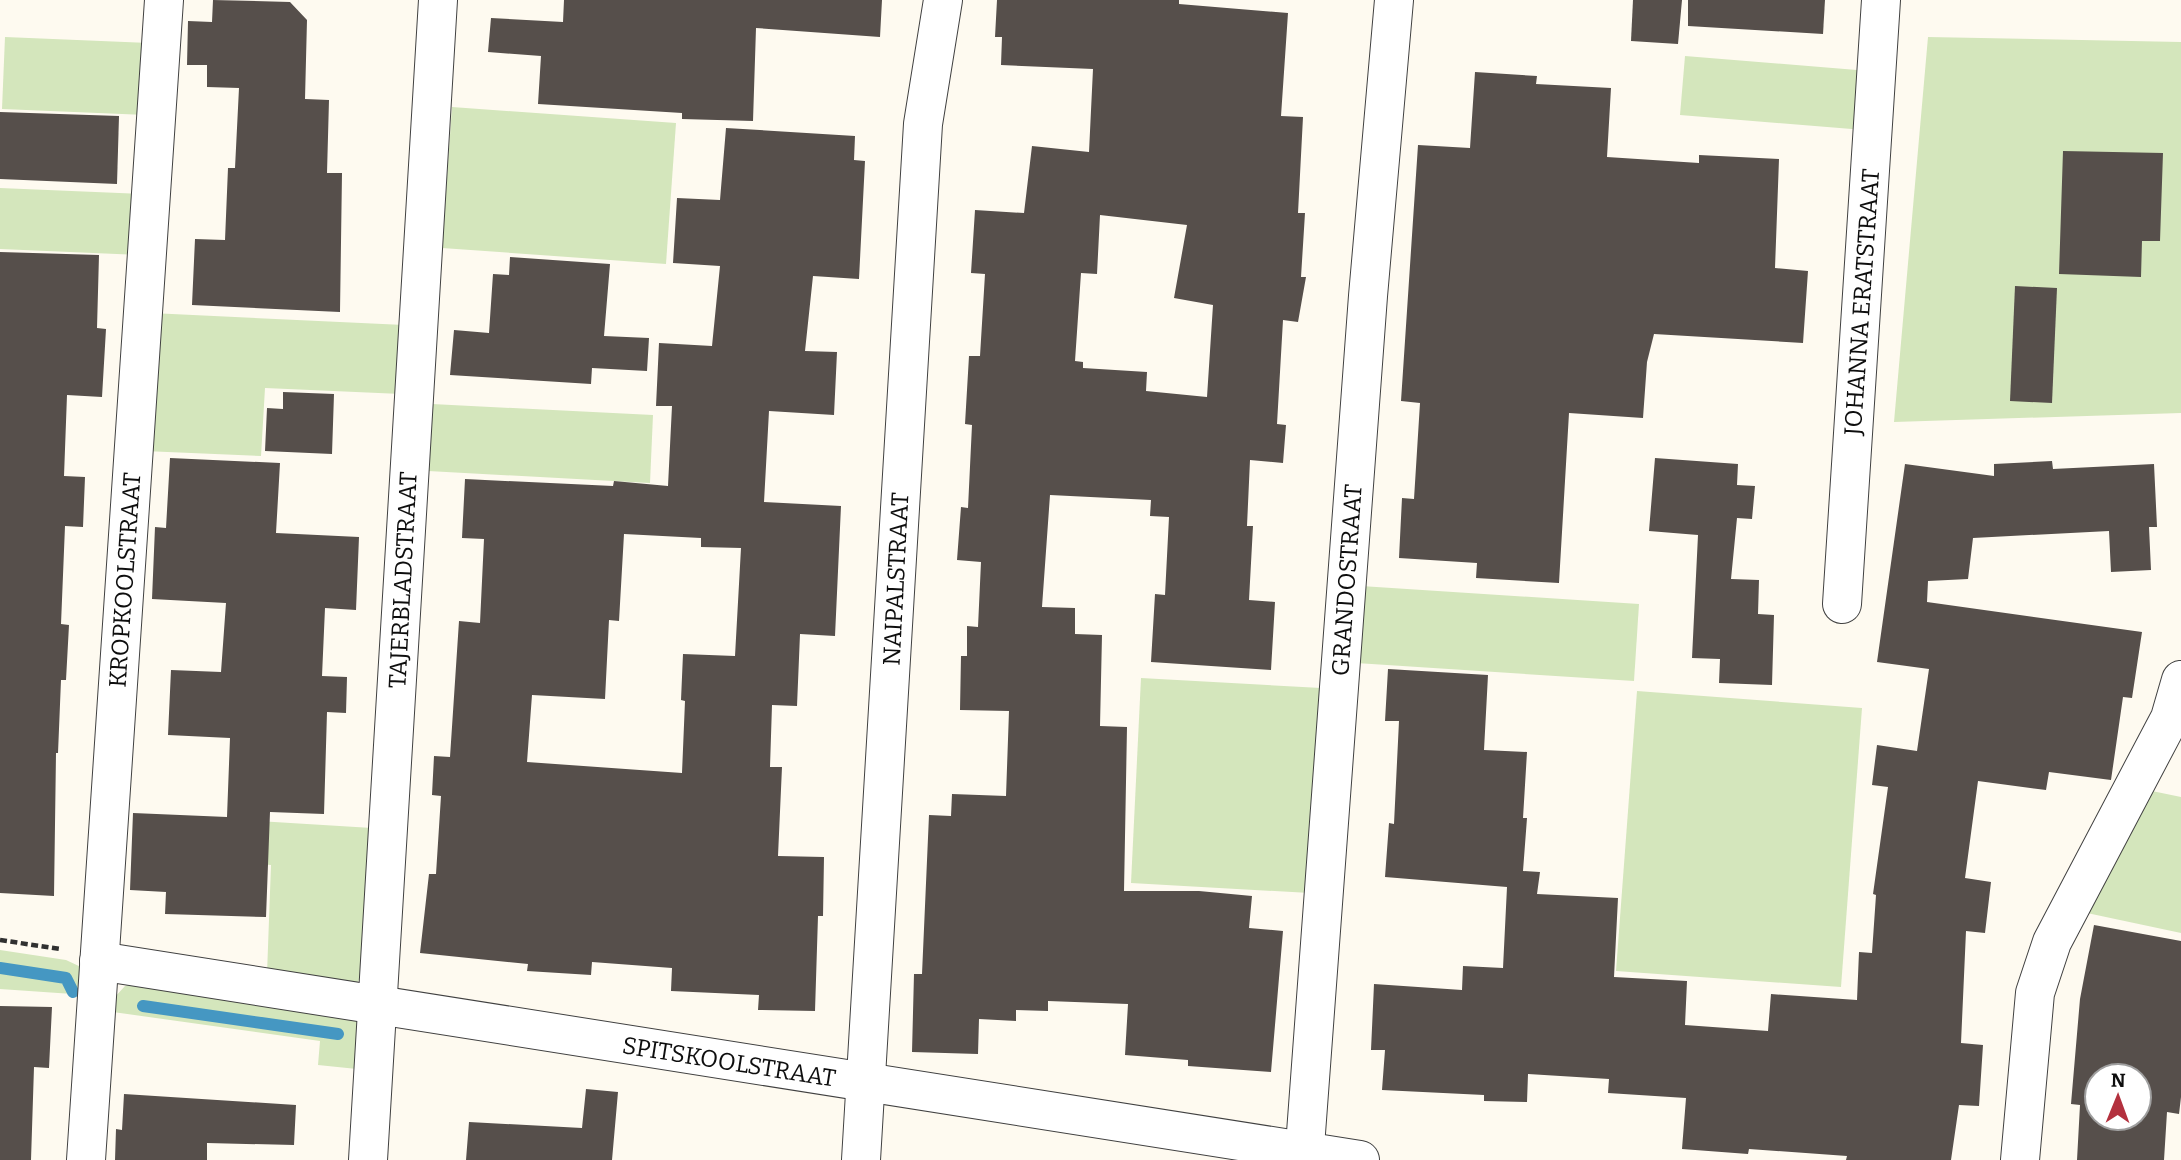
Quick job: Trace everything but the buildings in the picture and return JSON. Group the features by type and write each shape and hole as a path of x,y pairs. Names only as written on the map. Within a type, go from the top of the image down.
{"street":[{"name":"KROPKOOLSTRAAT","path":"86,1160 164,0"},
{"name":"TAJERBLADSTRAAT","path":"368,1160 438,0"},
{"name":"NAIPALSTRAAT","path":"861,1160 923,124 943,0"},
{"name":"GRANDOSTRAAT","path":"1305,1155 1368,296 1394,0"},
{"name":"JOHANNA ERATSTRAAT","path":"1842,604 1881,0"},
{"path":"2020,1160 2035,993 2052,943 2170,719 2181,681"},
{"name":"SPITSKOOLSTRAAT","path":"99,958 1305,1155 1360,1160"}],"path":[{"path":"0,940 99,958"}],"green space":[{"path":"5,37 149,43 146,115 2,109"},
{"path":"1928,37 2181,42 2181,413 1894,422"},
{"path":"1685,56 1869,71 1864,130 1680,115"},
{"path":"452,107 676,123 666,264 442,248"},
{"path":"0,188 143,194 140,255 0,249"},
{"path":"151,313 404,325 401,394 265,388 261,456 144,451"},
{"path":"432,404 653,415 650,483 428,471"},
{"path":"1361,586 1639,604 1634,681 1356,663"},
{"path":"1141,678 1321,688 1310,893 1131,883"},
{"path":"1637,691 1862,708 1841,987 1616,971"},
{"path":"2152,791 2181,797 2181,933 2087,913"},
{"path":"258,821 372,828 364,971 357,983 267,974 271,865 256,864"},
{"path":"0,950 66,960 81,967 87,995 0,989"},
{"path":"142,982 359,1021 357,1069 318,1065 320,1041 113,1012 114,998 125,986"}],"waterway":[{"path":"0,968 66,978 73,992"},
{"path":"143,1006 338,1034"}]}
